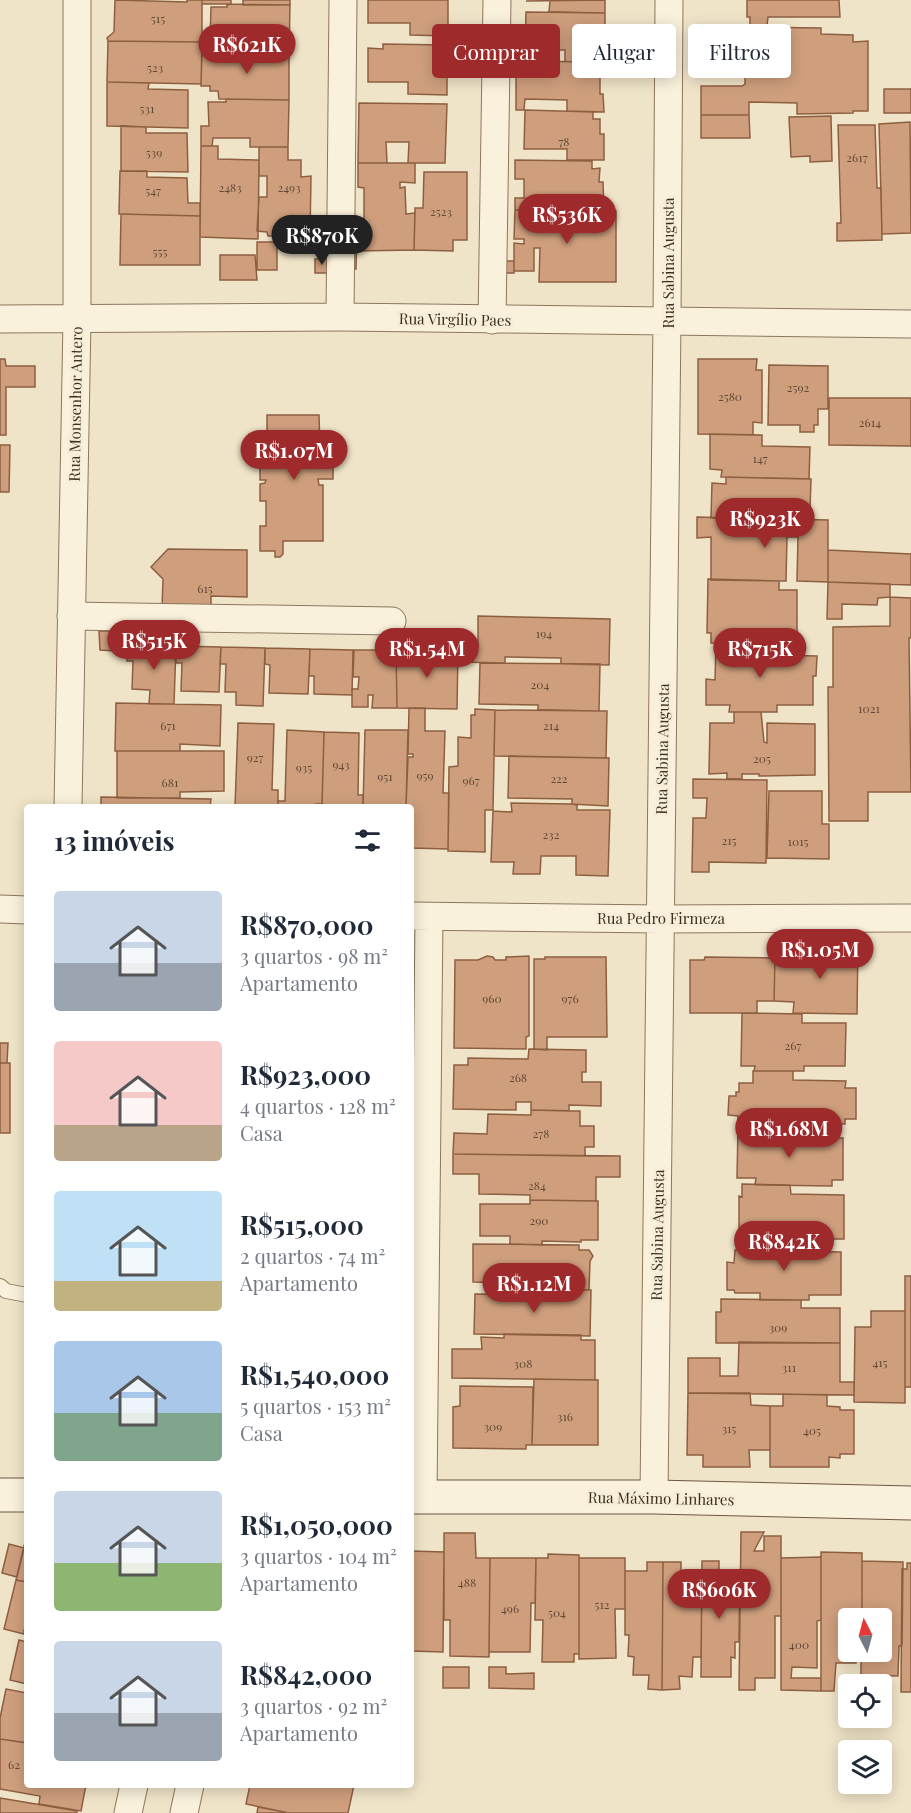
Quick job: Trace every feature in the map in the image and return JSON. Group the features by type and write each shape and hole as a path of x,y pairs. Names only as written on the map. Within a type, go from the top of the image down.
{"street":[{"name":"Rua Monsenhor Antero","path":"68,804 77,320 77,0"},
{"path":"340,317 343,0"},
{"path":"492,320 497,0"},
{"name":"Rua Sabina Augusta","path":"654,1497 668,321 669,0"},
{"name":"Rua Virgílio Paes","path":"0,319 340,317 911,324"},
{"path":"71,616 392,621"},
{"path":"0,909 24,910"},
{"path":"417,1497 420,916"},
{"name":"Rua Pedro Firmeza","path":"420,916 660,919 911,918"},
{"path":"0,1495 24,1495"},
{"name":"Rua Máximo Linhares","path":"417,1497 654,1497 911,1503"},
{"path":"128,1813 133,1788"},
{"path":"184,1813 189,1788"}],"lane":[{"path":"0,1286 6,1291 24,1294"}],"building":[{"path":"115,0 187,2 187,0 202,0 202,42 108,41 107,38 114,32"},
{"path":"202,0 231,0 231,4 202,4"},
{"path":"243,0 290,0 290,5 243,5"},
{"path":"368,0 448,0 448,24 432,24 432,36 410,35 410,23 368,23"},
{"path":"605,0 605,13 549,12 550,1 526,1"},
{"path":"747,0 839,0 840,17 768,17 767,24 750,24 750,17 747,17"},
{"path":"231,4 290,5 289,53 266,52 266,44 210,44 211,7 227,7"},
{"path":"526,12 605,13 605,24 572,24 572,62 565,62 565,50 560,50 560,24 526,24"},
{"path":"791,28 821,28 821,34 853,35 853,42 868,41 868,111 797,114 797,103 749,102 749,115 701,115 701,86 742,86 745,84 745,78 791,78"},
{"path":"108,41 202,42 201,84 107,82"},
{"path":"383,44 432,45 432,78 447,78 447,95 408,94 408,82 368,82 368,48 383,49"},
{"path":"210,52 210,55 227,55 226,52 289,53 289,100 219,99 218,91 210,91 210,86 201,86 202,53"},
{"path":"560,62 572,62 572,78 600,78 600,94 603,94 604,112 567,111 567,100 525,99 524,110 516,110 516,78 560,78"},
{"path":"107,82 149,83 148,89 188,90 188,128 107,126"},
{"path":"884,89 911,89 911,113 884,113"},
{"path":"226,99 289,100 288,147 250,147 250,138 213,138 212,146 201,146 201,126 209,126 208,102 226,102"},
{"path":"359,103 447,104 445,163 408,163 409,142 386,142 387,163 358,163"},
{"path":"525,110 593,112 593,119 600,119 600,134 604,134 604,160 567,160 567,149 524,149"},
{"path":"701,115 749,115 750,138 701,138"},
{"path":"831,116 832,161 810,162 810,156 791,157 789,117"},
{"path":"910,122 911,233 882,234 879,124"},
{"path":"838,125 875,125 877,188 881,188 882,240 837,241 837,223 841,223"},
{"path":"121,126 146,127 146,133 187,133 188,172 121,171"},
{"path":"201,146 218,146 218,159 259,160 258,239 200,237"},
{"path":"259,147 288,147 288,160 301,160 301,177 311,176 310,236 268,236 267,232 257,231 259,197 267,197 267,176 259,176"},
{"path":"515,160 592,161 592,169 600,168 599,182 603,182 604,211 565,210 565,199 532,198 532,210 515,210 515,198 524,198 524,179 515,179"},
{"path":"358,163 415,163 415,183 400,182 400,188 405,187 406,214 415,213 414,250 356,251 357,225 364,225 364,188 358,187"},
{"path":"120,171 147,171 147,177 187,178 188,203 200,203 200,216 119,214"},
{"path":"424,172 467,172 467,240 453,240 453,251 414,250 415,208 423,208"},
{"path":"515,210 537,210 537,213 541,213 541,210 616,211 616,282 539,282 540,248 534,248 534,271 514,271 514,243 524,244 524,239 514,239"},
{"path":"121,214 200,216 200,265 120,265"},
{"path":"349,233 357,234 356,269 348,269"},
{"path":"257,242 277,242 277,270 257,270"},
{"path":"220,255 255,255 257,280 220,280"},
{"path":"315,259 329,259 329,273 315,273"},
{"path":"502,261 514,261 514,273 502,273"},
{"path":"0,359 5,359 6,366 35,366 35,387 6,387 6,435 0,435"},
{"path":"698,359 757,359 756,370 762,370 762,423 753,422 753,435 698,434"},
{"path":"769,365 828,366 828,409 818,409 818,425 814,425 814,432 800,432 800,425 768,425"},
{"path":"829,398 911,398 911,446 829,445"},
{"path":"267,415 319,415 320,446 333,446 333,479 318,479 319,485 323,485 323,541 283,541 283,554 280,557 275,557 275,551 260,551 260,526 266,526 266,501 260,501 260,484 265,483 266,480 260,480 260,457 267,457"},
{"path":"710,434 762,435 762,446 810,447 809,479 721,477 722,470 710,469"},
{"path":"0,445 10,445 9,492 0,492"},
{"path":"726,477 811,479 810,510 777,509 777,519 711,518 712,483 726,484"},
{"path":"697,517 764,519 764,531 785,532 785,519 828,520 828,582 797,581 798,537 787,537 786,581 711,580 711,537 697,538"},
{"path":"168,549 247,550 247,597 211,596 211,610 162,609 163,579 151,567"},
{"path":"828,550 911,554 911,585 828,582"},
{"path":"708,579 779,581 779,590 797,590 797,635 778,635 778,644 711,643 711,633 707,633"},
{"path":"828,582 890,584 890,597 878,598 877,605 842,604 842,619 827,619"},
{"path":"890,597 911,598 911,638 909,638 911,792 868,792 868,821 829,821 828,687 833,687 833,627 890,626"},
{"path":"478,616 610,619 609,665 561,664 561,658 505,657 505,663 458,662 458,647 478,647"},
{"path":"99,631 114,631 115,651 100,650"},
{"path":"716,643 770,644 770,655 817,656 816,676 813,676 813,705 777,705 777,712 729,712 730,705 706,705 706,679 715,680"},
{"path":"128,645 176,646 174,704 149,704 150,690 132,689 133,661 127,661"},
{"path":"176,646 221,647 219,692 181,691 182,663 176,663"},
{"path":"221,647 265,648 263,706 236,705 236,692 225,692 226,664 220,664"},
{"path":"265,648 310,649 308,694 269,693 270,665 265,664"},
{"path":"396,648 417,648 417,651 458,650 457,709 397,708"},
{"path":"310,649 353,650 352,695 314,694 314,676 309,676"},
{"path":"354,650 396,650 397,708 372,708 373,695 368,695 368,707 352,707 352,689 358,689 359,677 353,677"},
{"path":"480,663 600,664 599,711 538,710 538,705 479,704"},
{"path":"116,703 221,705 220,746 180,744 180,751 115,751"},
{"path":"409,708 425,708 425,731 445,731 443,793 449,793 448,849 414,848 414,804 406,804 408,757 413,757 413,754 408,754"},
{"path":"475,709 495,710 493,810 485,810 485,852 448,851 449,767 458,766 458,737 471,738 471,715 475,715"},
{"path":"495,710 607,711 606,758 494,756"},
{"path":"734,712 761,712 764,742 767,743 767,723 815,724 815,775 742,774 742,779 727,779 727,773 709,774 710,723 734,723"},
{"path":"238,723 274,724 272,790 278,790 278,804 235,804"},
{"path":"287,730 324,732 322,804 278,804 278,801 285,801"},
{"path":"365,730 408,730 406,804 363,804"},
{"path":"324,732 359,733 358,795 363,795 363,804 322,804"},
{"path":"117,751 224,751 224,791 180,792 180,798 117,798"},
{"path":"509,756 609,758 608,806 572,804 572,799 508,798"},
{"path":"693,779 767,780 766,863 709,862 709,872 692,872 693,818 706,818 707,798 693,798"},
{"path":"769,791 822,791 822,824 829,824 829,859 767,858"},
{"path":"101,797 211,799 210,804 101,804"},
{"path":"511,803 572,804 577,805 577,810 610,810 608,876 576,875 576,856 541,856 540,874 513,874 514,862 491,862 493,811 512,812"},
{"path":"815,941 858,942 857,1014 793,1013 794,1002 774,1001 775,958 815,959"},
{"path":"487,956 495,960 506,960 506,957 529,956 529,1036 526,1037 526,1049 454,1048 455,960 478,960"},
{"path":"545,957 606,957 607,1037 547,1037 547,1050 534,1049 534,959 545,959"},
{"path":"705,957 775,958 774,1001 757,1001 757,1013 690,1013 690,960 704,960"},
{"path":"742,1013 802,1014 802,1023 846,1023 845,1066 804,1066 804,1071 754,1071 755,1066 741,1066"},
{"path":"0,1043 8,1043 7,1063 0,1063"},
{"path":"529,1049 586,1050 586,1072 582,1072 582,1082 601,1082 601,1106 569,1105 569,1111 531,1110 531,1102 516,1102 516,1110 453,1109 454,1065 468,1065 468,1058 528,1059"},
{"path":"0,1063 10,1063 10,1133 0,1133"},
{"path":"753,1071 793,1071 793,1080 846,1081 845,1088 856,1088 856,1119 845,1119 845,1124 831,1124 831,1129 765,1128 765,1121 738,1122 738,1116 728,1115 729,1096 736,1096 736,1092 739,1092 739,1083 753,1083"},
{"path":"531,1110 580,1111 580,1126 594,1126 594,1147 585,1147 585,1156 453,1154 454,1133 487,1134 488,1114 531,1115"},
{"path":"738,1128 769,1128 768,1137 843,1138 843,1180 832,1180 832,1186 755,1185 756,1178 737,1178"},
{"path":"453,1154 620,1156 620,1177 596,1177 596,1201 530,1200 530,1195 479,1194 479,1174 453,1174"},
{"path":"742,1184 790,1185 791,1194 844,1195 844,1239 812,1239 812,1243 739,1242 739,1196 742,1197"},
{"path":"530,1200 598,1201 598,1240 542,1241 542,1245 510,1244 510,1236 480,1236 480,1204 530,1204"},
{"path":"739,1242 787,1243 787,1251 841,1252 841,1295 809,1295 809,1300 760,1300 760,1293 735,1293 734,1290 727,1290 727,1262 734,1263 735,1250 738,1250"},
{"path":"473,1244 579,1245 579,1250 589,1250 593,1256 590,1261 589,1290 513,1290 513,1283 473,1282"},
{"path":"905,1276 911,1276 911,1387 905,1387"},
{"path":"557,1290 591,1290 590,1336 474,1334 475,1294 557,1295"},
{"path":"721,1299 801,1300 801,1308 840,1308 840,1343 716,1343 716,1312 721,1312"},
{"path":"871,1311 905,1311 905,1403 854,1402 855,1327 871,1327"},
{"path":"504,1334 581,1335 581,1340 595,1340 595,1380 452,1378 452,1349 482,1349 481,1337 504,1338"},
{"path":"739,1342 840,1343 840,1382 854,1382 854,1395 688,1393 688,1358 720,1358 720,1376 738,1376"},
{"path":"534,1379 598,1380 598,1445 532,1445"},
{"path":"460,1386 533,1387 532,1445 526,1445 526,1449 453,1448 453,1407 460,1406"},
{"path":"688,1393 750,1393 751,1405 770,1406 770,1450 749,1450 750,1467 703,1467 703,1455 687,1455"},
{"path":"783,1394 827,1395 827,1406 840,1407 840,1410 854,1410 854,1454 840,1454 840,1458 829,1457 829,1467 770,1467 770,1406 783,1406"},
{"path":"741,1532 764,1532 754,1551 764,1551 764,1536 781,1536 781,1616 775,1616 775,1678 755,1678 755,1690 739,1690"},
{"path":"444,1533 475,1533 476,1558 490,1558 489,1657 450,1656 450,1620 444,1620"},
{"path":"9,1544 24,1548 17,1577 2,1573"},
{"path":"24,1546 24,1581 16,1580"},
{"path":"414,1551 444,1552 443,1652 414,1651"},
{"path":"821,1552 862,1553 862,1608 838,1608 838,1662 856,1663 836,1663 834,1691 821,1691"},
{"path":"548,1554 579,1555 579,1654 574,1654 574,1662 542,1662 543,1620 535,1620 536,1558 548,1558"},
{"path":"821,1557 821,1620 817,1621 817,1668 792,1667 791,1678 821,1678 821,1691 781,1690 781,1558"},
{"path":"490,1558 536,1558 535,1603 531,1603 530,1652 489,1652"},
{"path":"579,1558 625,1558 625,1609 615,1609 616,1658 579,1659"},
{"path":"702,1561 719,1561 719,1572 740,1572 739,1642 735,1642 735,1658 731,1657 731,1677 701,1677"},
{"path":"862,1561 903,1562 902,1645 899,1646 898,1676 861,1674 861,1662 892,1662 892,1608 862,1608"},
{"path":"647,1562 663,1562 662,1690 648,1689 649,1675 633,1675 634,1657 628,1656 629,1635 625,1635 625,1571 647,1571"},
{"path":"663,1562 681,1562 681,1572 702,1572 701,1657 693,1657 692,1677 679,1676 680,1689 662,1690"},
{"path":"907,1563 911,1563 911,1692 901,1692 902,1569 907,1569"},
{"path":"16,1580 24,1581 24,1634 4,1629"},
{"path":"19,1640 24,1641 24,1683 10,1680"},
{"path":"443,1667 469,1667 469,1688 443,1688"},
{"path":"489,1667 506,1667 506,1674 534,1673 534,1689 489,1688"},
{"path":"6,1689 24,1692 24,1743 0,1739 0,1718"},
{"path":"0,1739 24,1743 24,1788 85,1788 81,1811 39,1804 40,1796 0,1789"},
{"path":"249,1788 353,1788 348,1813 289,1813 246,1804"},
{"path":"0,1798 77,1811 77,1813 0,1813"},
{"path":"258,1807 289,1813 257,1813"}]}
